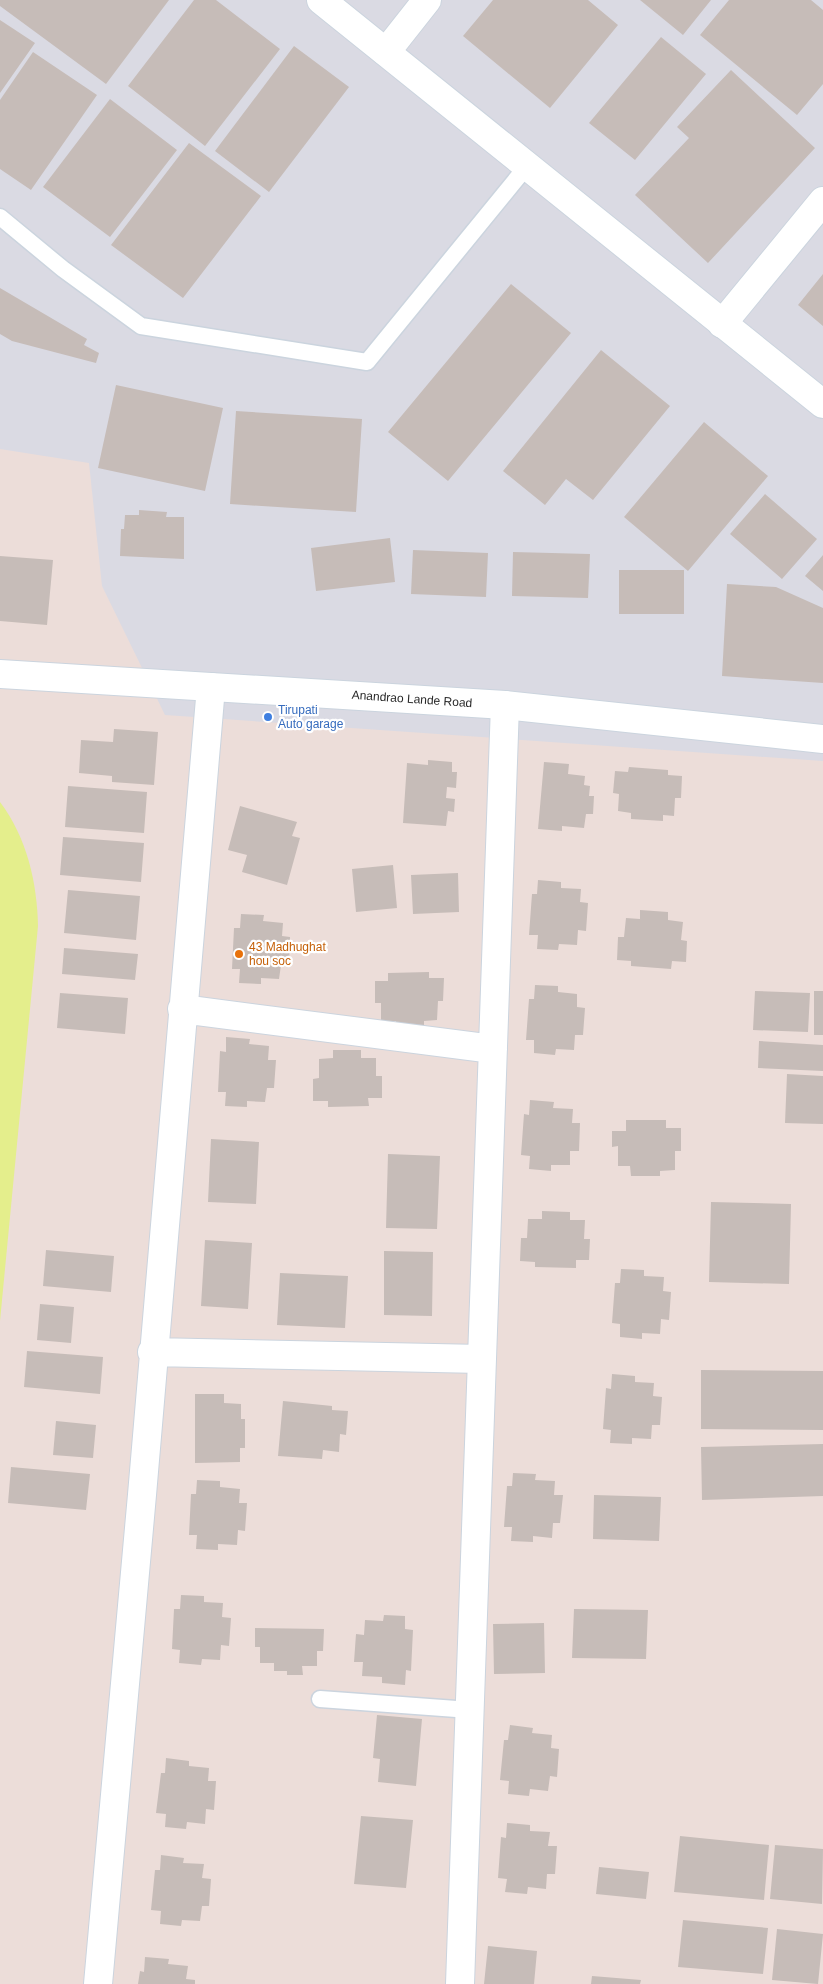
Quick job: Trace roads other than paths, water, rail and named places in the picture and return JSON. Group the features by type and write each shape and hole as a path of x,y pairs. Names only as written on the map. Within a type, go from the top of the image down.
{"street":[{"path":"321,0 823,404"},
{"path":"386,52 427,0"},
{"path":"722,324 823,201"},
{"name":"Anandrao Lande Road","path":"0,674 506,705 823,739"},
{"path":"98,1984 125,1699 152,1352 211,687"},
{"path":"460,1984 506,705"},
{"path":"182,1010 493,1049"},
{"path":"152,1352 482,1359"}],"lane":[{"path":"0,217 63,269 141,326 367,362 527,166"},
{"path":"320,1698 470,1710"}],"place":[{"name":"Tirupati Auto garage","path":"268,717"},
{"name":"43 Madhughat hou soc","path":"239,954"}]}
